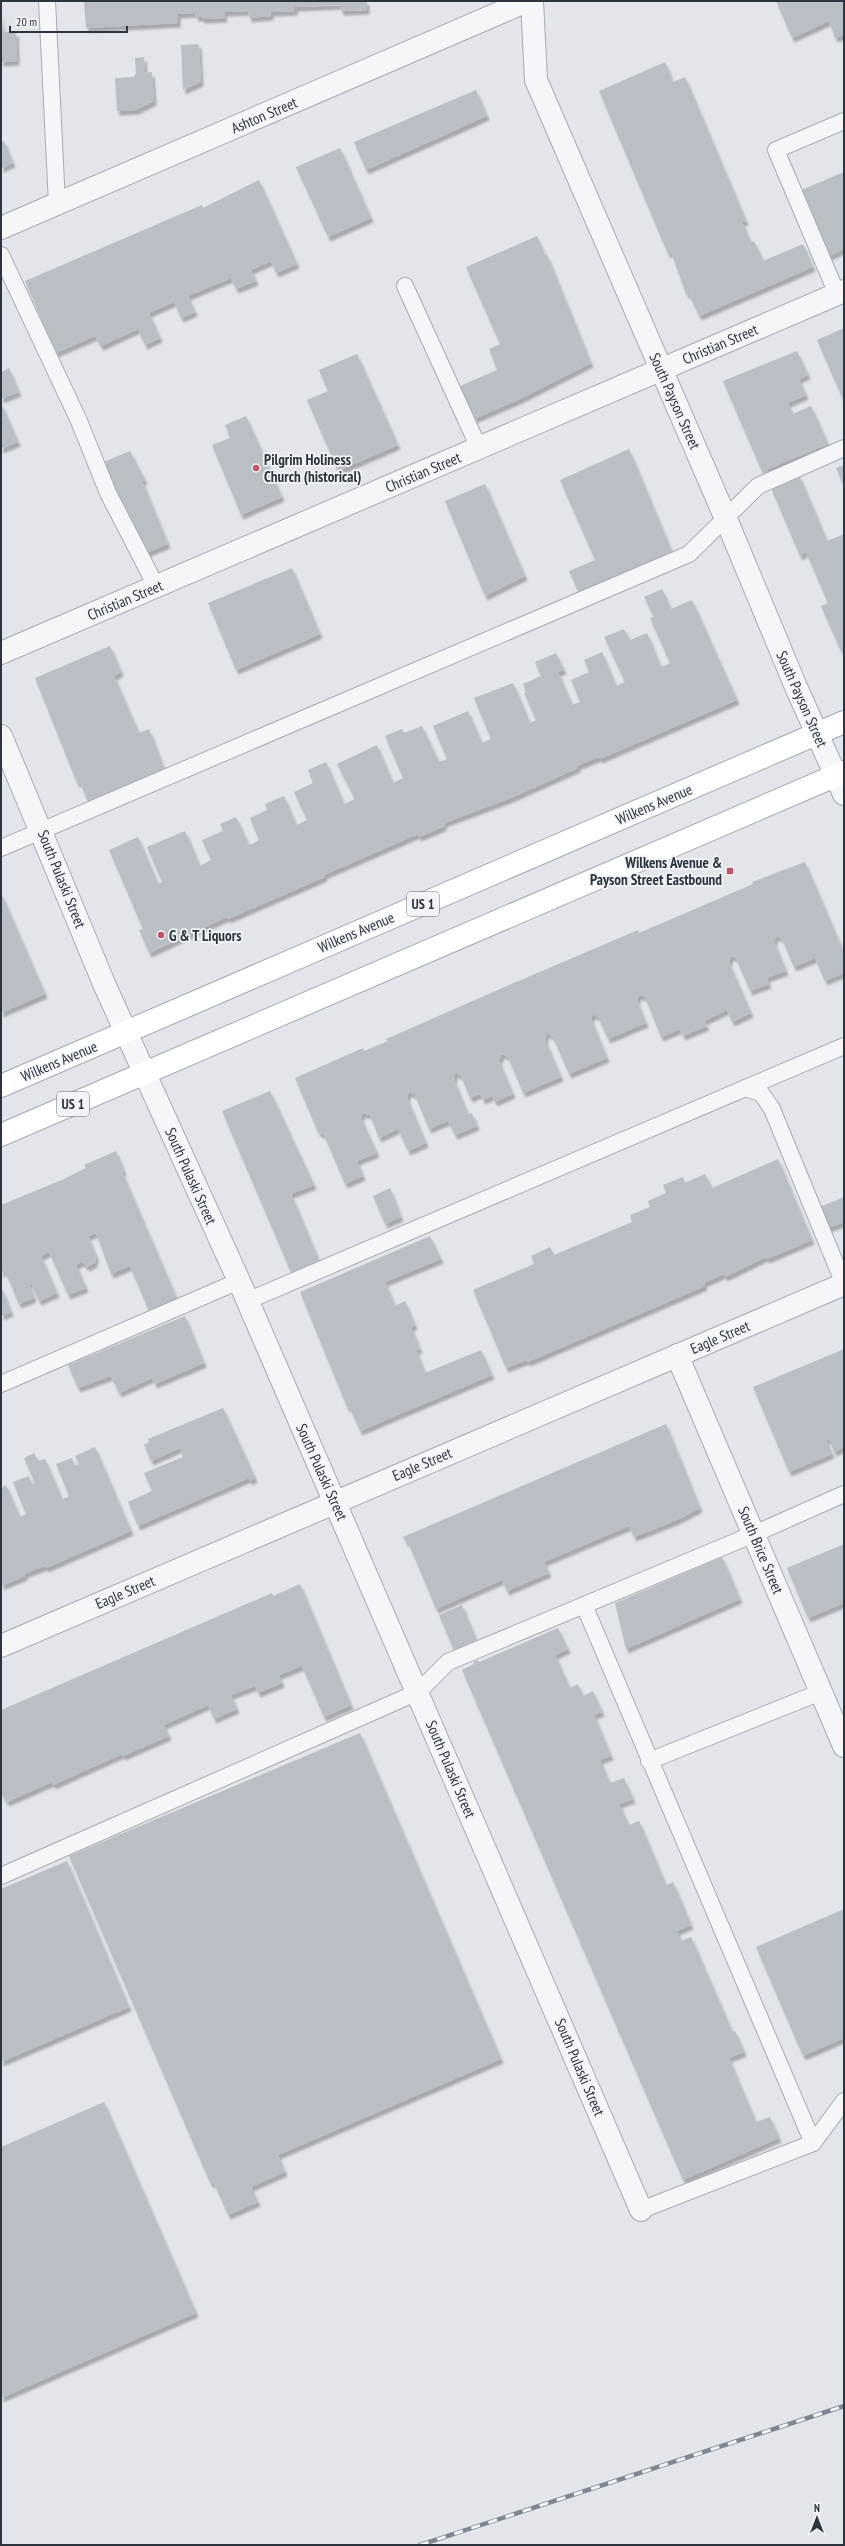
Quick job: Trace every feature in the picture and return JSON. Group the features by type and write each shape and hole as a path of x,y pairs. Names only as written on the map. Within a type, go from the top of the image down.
{"main road":[{"name":"Wilkens Avenue","path":"1,1086 844,722"},
{"name":"US 1","path":"1,1135 145,1073 841,781"}],"street":[{"name":"Ashton Street","path":"1,228 527,1"},
{"name":"South Payson Street","path":"532,1 536,80 726,519 816,733 841,781"},
{"name":"Christian Street","path":"1,653 841,293"},
{"name":"South Pulaski Street","path":"1,736 126,1032 247,1301 418,1692 641,2210"},
{"name":"Eagle Street","path":"1,1646 334,1501 844,1284"},
{"name":"South Brice Street","path":"677,1355 844,1746"}],"lane":[{"path":"47,1 57,204"},
{"path":"841,293 776,150 844,121"},
{"path":"1,256 79,421 108,493 156,586"},
{"path":"405,286 479,448"},
{"path":"1,848 690,554 758,486 844,448"},
{"path":"247,1301 844,1046"},
{"path":"745,1088 760,1093 772,1109 844,1284"},
{"path":"1,1384 238,1281"},
{"path":"1,1876 418,1692 448,1662 754,1534 844,1494"},
{"path":"584,1605 649,1761 813,2143"},
{"path":"649,1761 821,1692"},
{"path":"641,2210 813,2143 844,2101"}],"building":[{"path":"84,1 367,1 367,10 341,11 340,5 295,7 295,11 271,12 271,16 249,18 248,11 224,12 225,18 202,19 202,17 196,17 195,13 178,14 178,23 86,28"},
{"path":"776,1 844,1 844,35 835,38 829,21 792,38"},
{"path":"1,9 3,32 16,32 17,61 1,62"},
{"path":"199,44 201,82 183,90 181,45"},
{"path":"144,57 145,73 152,72 154,101 136,110 117,111 115,78 134,77 136,73 135,58"},
{"path":"665,62 673,82 685,77 746,221 742,222 751,242 754,241 763,261 803,244 813,267 699,316 689,294 686,294 671,252 668,254 599,91"},
{"path":"476,90 487,116 366,170 354,142"},
{"path":"4,141 13,163 1,168 1,142"},
{"path":"340,148 371,218 328,237 296,167"},
{"path":"844,172 844,249 827,257 799,191"},
{"path":"259,180 297,264 276,273 271,261 251,270 256,281 236,289 231,278 188,296 195,312 181,318 174,302 149,313 160,338 145,345 138,329 101,346 95,336 56,353 25,281 202,205 203,208"},
{"path":"537,236 545,255 547,255 591,363 518,400 474,419 460,386 497,370 489,349 500,344 466,267"},
{"path":"844,328 844,402 817,340"},
{"path":"797,351 808,375 799,379 806,395 788,403 793,414 811,406 828,444 768,469 768,471 763,474 723,381"},
{"path":"357,354 398,445 338,471 307,400 328,391 319,370"},
{"path":"9,368 19,392 1,399 1,372"},
{"path":"1,403 18,442 1,449"},
{"path":"246,416 282,497 241,515 212,445 230,438 225,425"},
{"path":"629,449 672,552 579,593 569,571 595,560 560,480"},
{"path":"130,451 145,480 142,481 168,544 144,554 104,462"},
{"path":"844,465 844,487 836,468"},
{"path":"799,475 827,541 844,534 844,650 841,651 821,606 828,603 806,552 800,556 771,488"},
{"path":"485,484 525,576 485,596 445,501"},
{"path":"292,568 320,634 236,670 208,603"},
{"path":"662,589 671,609 692,600 737,700 600,759 599,757 577,766 578,768 511,798 444,823 445,826 419,837 418,834 324,875 325,877 228,919 227,917 149,953 139,930 143,929 109,850 138,837 158,884 162,882 147,847 185,831 200,866 211,860 202,840 223,831 220,824 236,817 249,845 259,840 250,818 267,810 265,804 284,796 296,825 307,820 294,792 313,783 308,770 326,762 344,804 355,799 337,764 377,745 393,783 403,778 385,736 402,729 404,733 422,726 439,762 447,759 433,726 468,711 482,743 491,739 474,698 513,683 530,723 536,720 524,693 526,692 523,684 541,676 535,662 556,653 564,670 558,672 572,705 580,702 571,680 589,672 584,660 602,652 616,686 625,682 604,637 624,629 630,640 647,633 661,667 666,665 670,663 650,618 654,617 644,597"},
{"path":"110,646 121,672 114,676 130,713 139,733 149,729 165,772 154,776 153,774 88,802 80,782 77,783 35,678"},
{"path":"805,862 844,953 844,973 825,981 815,958 794,967 782,939 776,936 774,942 786,971 767,978 769,984 750,991 736,958 731,956 729,963 751,1013 732,1022 727,1010 704,1021 707,1026 683,1036 680,1029 661,1037 645,997 639,995 637,1001 646,1023 608,1039 598,1017 593,1014 591,1019 607,1058 569,1074 553,1037 547,1033 545,1040 561,1077 523,1093 508,1057 502,1054 499,1061 513,1094 495,1102 492,1096 483,1100 480,1094 470,1098 461,1076 455,1073 454,1080 468,1114 472,1113 477,1126 455,1135 448,1121 429,1129 415,1095 409,1092 407,1098 426,1143 408,1151 398,1129 379,1138 370,1115 363,1113 361,1118 377,1153 357,1161 363,1176 345,1184 324,1135 318,1132 295,1078 363,1048 364,1051 388,1041 386,1039 638,930 639,933 753,884 752,882"},
{"path":"1,893 45,994 1,1013"},
{"path":"270,1091 314,1185 291,1194 321,1265 293,1277 222,1111"},
{"path":"116,1151 124,1171 122,1172 177,1299 149,1311 130,1266 111,1274 96,1233 88,1236 96,1256 95,1263 87,1267 82,1262 76,1265 86,1288 68,1295 49,1252 41,1256 57,1293 39,1301 31,1283 29,1284 34,1298 19,1304 5,1271 1,1273 1,1205 64,1179 86,1168 84,1165"},
{"path":"778,1159 812,1240 767,1259 766,1257 725,1277 724,1274 704,1283 705,1286 528,1362 527,1360 506,1368 473,1290 534,1264 531,1256 550,1247 554,1255 632,1222 630,1215 650,1207 648,1201 666,1193 663,1185 683,1177 685,1183 705,1174 712,1188"},
{"path":"390,1188 401,1217 385,1224 373,1196"},
{"path":"844,1197 844,1222 826,1229 817,1208"},
{"path":"430,1236 441,1259 385,1282 395,1306 405,1301 415,1325 411,1327 420,1349 416,1350 425,1373 481,1350 492,1375 360,1431 350,1408 347,1407 300,1292"},
{"path":"1,1286 11,1312 1,1316"},
{"path":"185,1316 204,1363 155,1384 152,1378 119,1393 111,1376 78,1388 68,1365"},
{"path":"844,1349 844,1447 834,1452 829,1439 826,1440 832,1454 789,1472 753,1387"},
{"path":"223,1408 255,1478 250,1481 249,1478 138,1526 128,1502 152,1491 144,1473 183,1457 180,1448 151,1461 144,1445 149,1442 148,1439"},
{"path":"666,1424 700,1508 677,1520 634,1537 629,1526 544,1562 549,1573 507,1591 502,1580 436,1609 408,1542 406,1542 403,1537"},
{"path":"95,1447 131,1531 46,1568 45,1566 24,1574 25,1576 1,1586 1,1488 6,1485 20,1517 26,1514 13,1482 29,1476 32,1485 35,1483 24,1458 34,1453 38,1461 45,1459 62,1499 66,1498 69,1496 56,1464 72,1458 75,1466 79,1464 75,1456"},
{"path":"844,1544 844,1603 808,1618 787,1568"},
{"path":"722,1557 740,1599 626,1649 615,1603"},
{"path":"300,1584 351,1705 324,1717 302,1666 279,1675 282,1683 258,1693 255,1686 231,1695 237,1709 214,1719 208,1705 164,1725 169,1736 123,1756 122,1754 53,1785 52,1782 7,1802 1,1794 1,1710 272,1593 273,1596"},
{"path":"462,1605 478,1644 455,1653 439,1615"},
{"path":"558,1628 568,1649 555,1655 570,1688 578,1684 583,1696 593,1691 602,1712 594,1715 611,1756 600,1760 610,1783 624,1778 633,1799 619,1804 629,1825 639,1821 666,1885 673,1882 691,1925 677,1931 681,1941 691,1937 732,2031 735,2031 744,2052 729,2058 756,2122 770,2117 779,2138 683,2180 462,1670 474,1664 473,1662 478,1660 479,1662"},
{"path":"360,1733 501,2059 278,2155 285,2172 251,2187 258,2202 228,2215 214,2183 211,2184 209,2180 69,1856"},
{"path":"67,1861 129,2007 1,2062 1,1889"},
{"path":"844,1909 844,2038 803,2056 756,1947"},
{"path":"104,2102 196,2313 1,2398 1,2147"}],"railway":[{"path":"420,2545 844,2406"}],"place":[{"name":"Pilgrim Holiness Church (historical)","path":"256,468"},
{"name":"Wilkens Avenue & Payson Street Eastbound","path":"730,871"},
{"name":"G & T Liquors","path":"161,935"}]}
